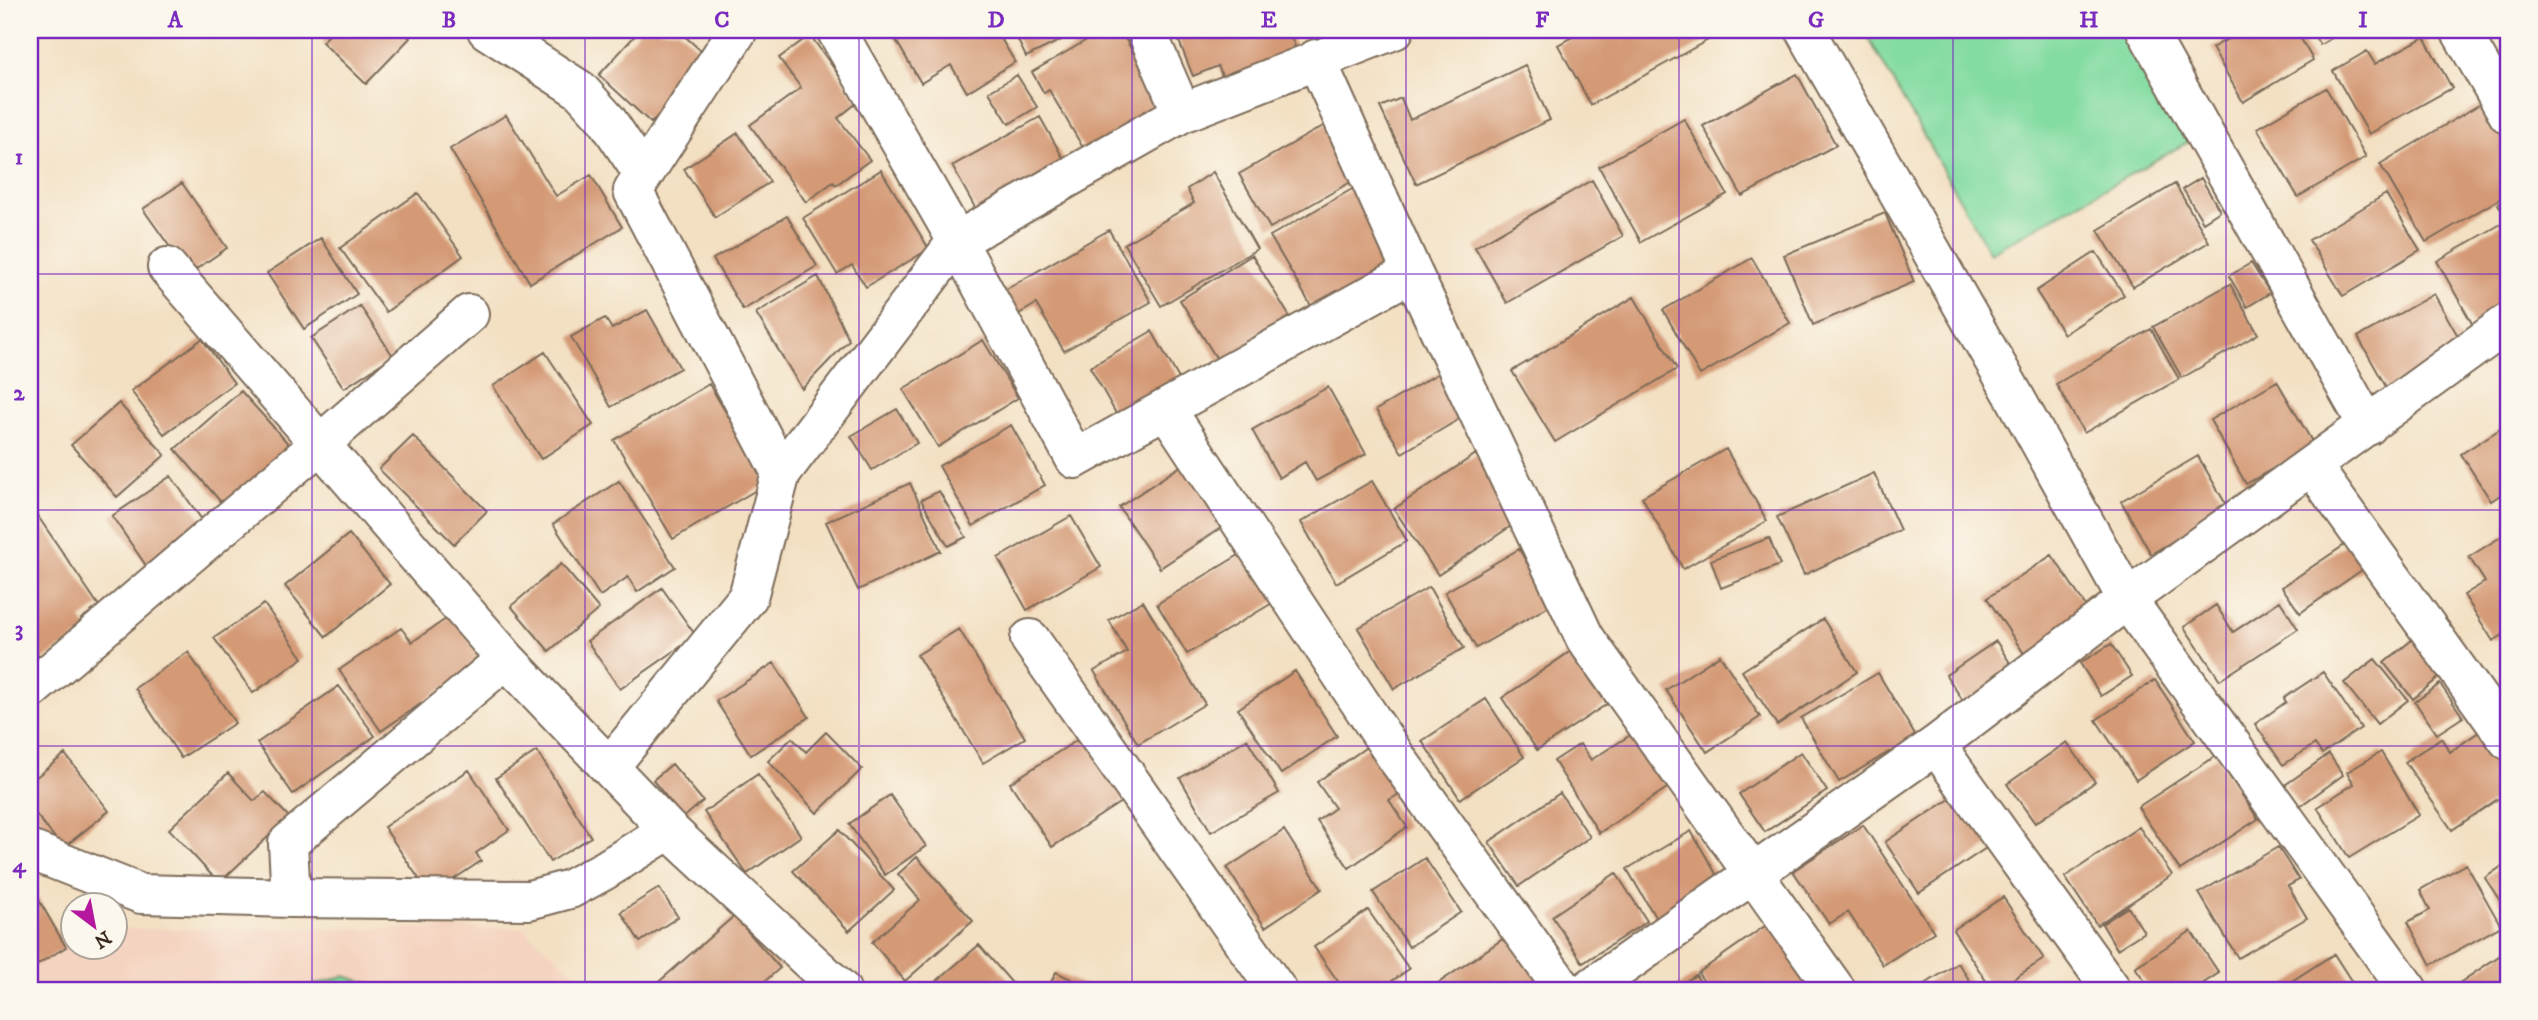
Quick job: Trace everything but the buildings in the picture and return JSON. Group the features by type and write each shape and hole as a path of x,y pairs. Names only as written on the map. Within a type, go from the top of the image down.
{"street":[{"path":"487,30 580,90 607,120 643,174"},
{"path":"738,30 633,191 781,473"},
{"path":"836,30 957,241 1075,459 1412,272"},
{"path":"1146,30 1182,113"},
{"path":"610,766 748,597 781,473 957,241 1182,113 1394,30"},
{"path":"1805,30 2128,601 2408,990"},
{"path":"2146,30 2368,426"},
{"path":"2460,30 2508,114"},
{"path":"1316,59 1412,272 1585,638 1836,990"},
{"path":"167,267 506,659 668,830 841,990"},
{"path":"30,690 469,314"},
{"path":"1588,990 1936,745 2145,586 2368,426 2504,336"},
{"path":"1166,409 1398,761 1564,990"},
{"path":"2312,466 2508,740"},
{"path":"1030,639 1277,990"},
{"path":"291,898 288,843 506,659"},
{"path":"1936,745 2112,990"},
{"path":"30,850 141,894 529,900 570,889 668,830"}],"shaded area":[{"path":"523,928 594,990 30,990 30,963 60,948 60,960 130,960 130,929"}],"green space":[{"path":"1864,30 2126,30 2188,142 1990,253"},
{"path":"344,976 391,990 298,990"}]}
